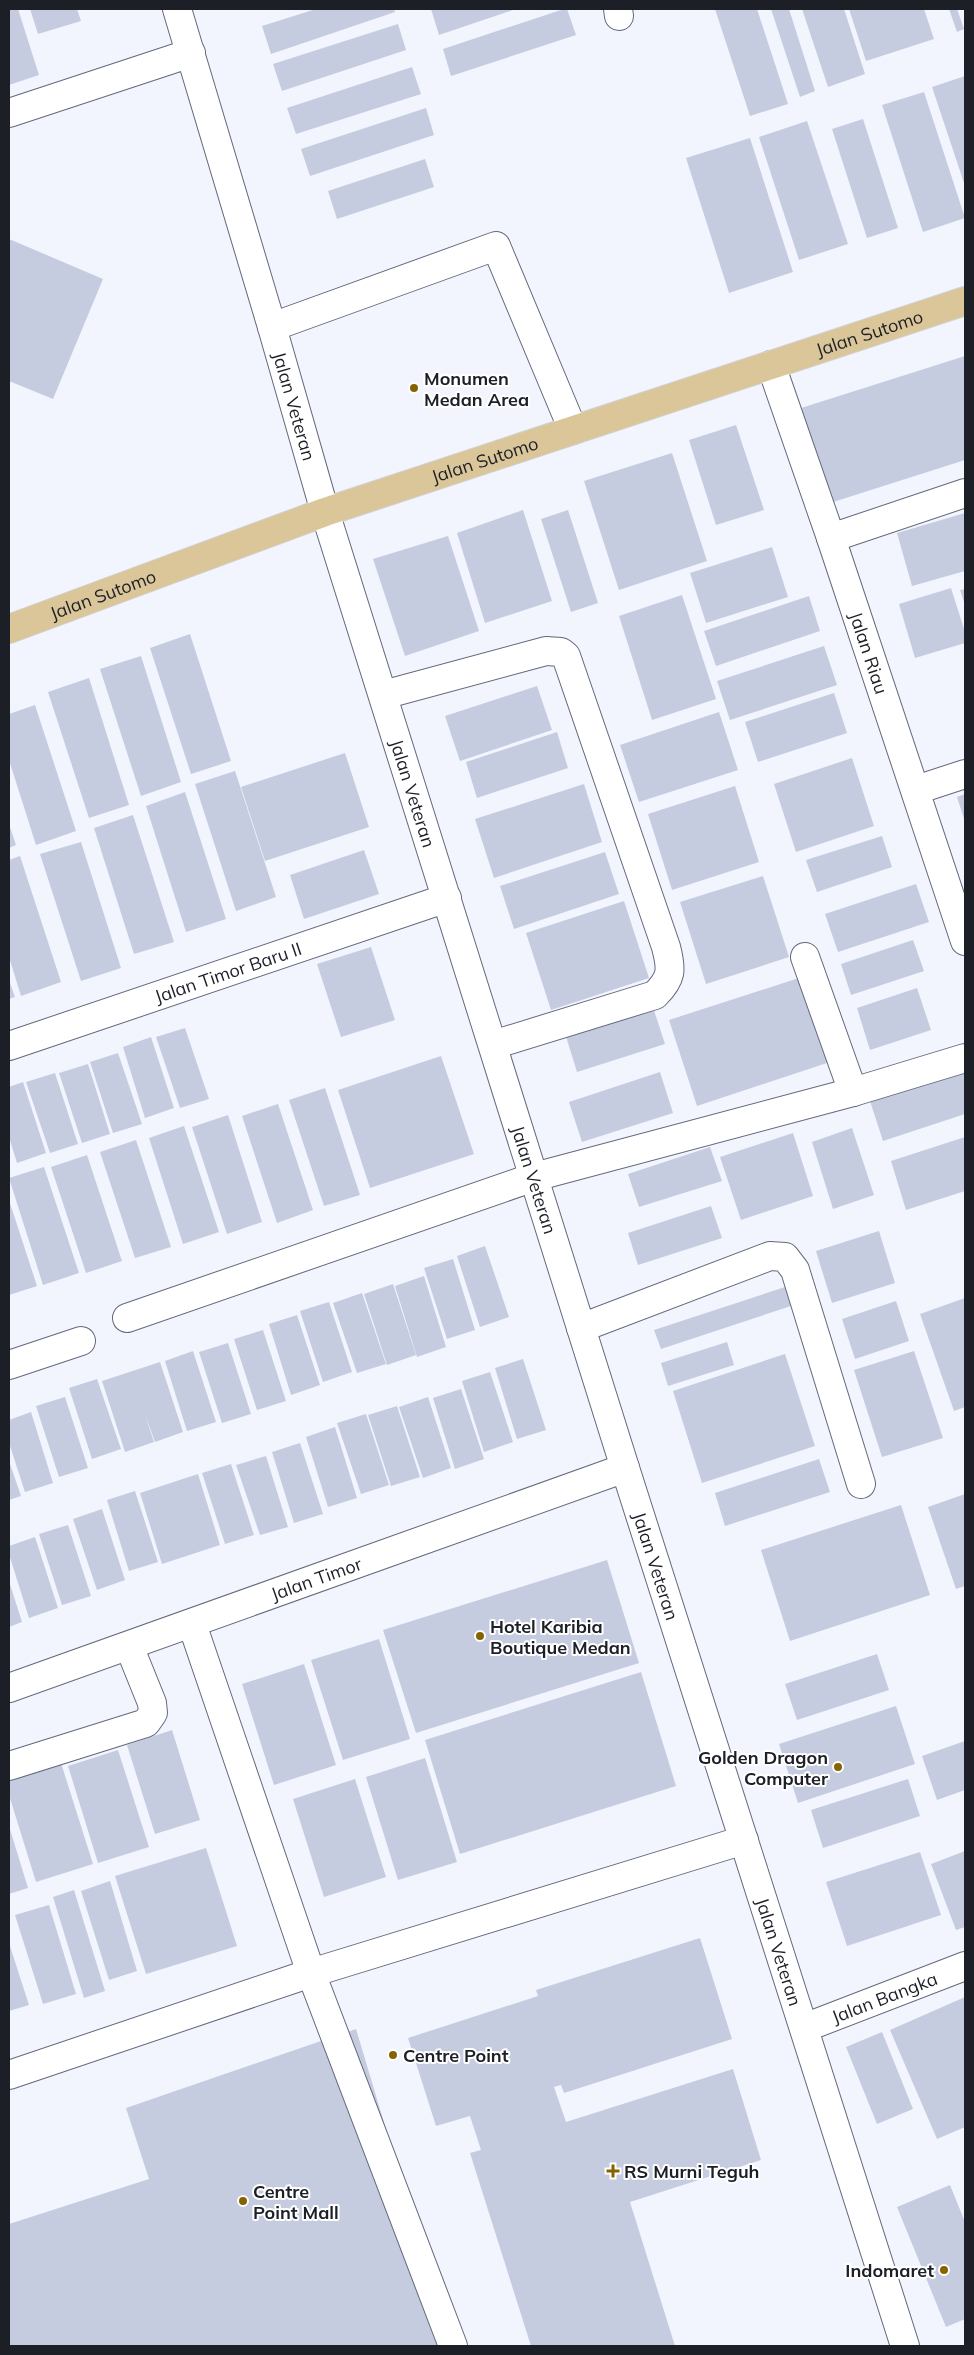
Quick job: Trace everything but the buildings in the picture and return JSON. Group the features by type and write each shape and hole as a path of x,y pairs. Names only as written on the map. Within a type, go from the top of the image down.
{"main road":[{"name":"Jalan Sutomo","path":"9,629 325,512 965,301"}],"street":[{"name":"Jalan Veteran","path":"177,9 325,512 625,1468 905,2346"},
{"path":"9,113 191,53"},
{"path":"272,327 496,246 573,430"},
{"name":"Jalan Riau","path":"771,365 916,790 965,941"},
{"path":"831,538 965,493"},
{"path":"383,695 546,651 561,652 566,656 666,947 671,966 667,983 656,994 494,1046"},
{"path":"916,790 965,774"},
{"name":"Jalan Timor Baru II","path":"9,1046 447,898"},
{"path":"805,956 853,1092"},
{"path":"127,1318 534,1177 853,1092 965,1058"},
{"path":"581,1328 770,1256 785,1257 795,1270 860,1484"},
{"path":"9,1365 81,1341"},
{"name":"Jalan Timor","path":"9,1688 625,1468"},
{"path":"192,1624 310,1973 453,2346"},
{"path":"9,1766 146,1723 153,1713 152,1703 129,1646"},
{"path":"9,2075 310,1973 744,1840"},
{"name":"Jalan Bangka","path":"804,2028 965,1966"}],"place":[{"name":"Monumen Medan Area","path":"414,388"},
{"name":"Hotel Karibia Boutique Medan","path":"480,1636"},
{"name":"Golden Dragon Computer","path":"838,1767"},
{"name":"Centre Point","path":"393,2055"},
{"name":"RS Murni Teguh","path":"613,2171"},
{"name":"Centre Point Mall","path":"243,2201"},
{"name":"Indomaret","path":"944,2270"}]}
